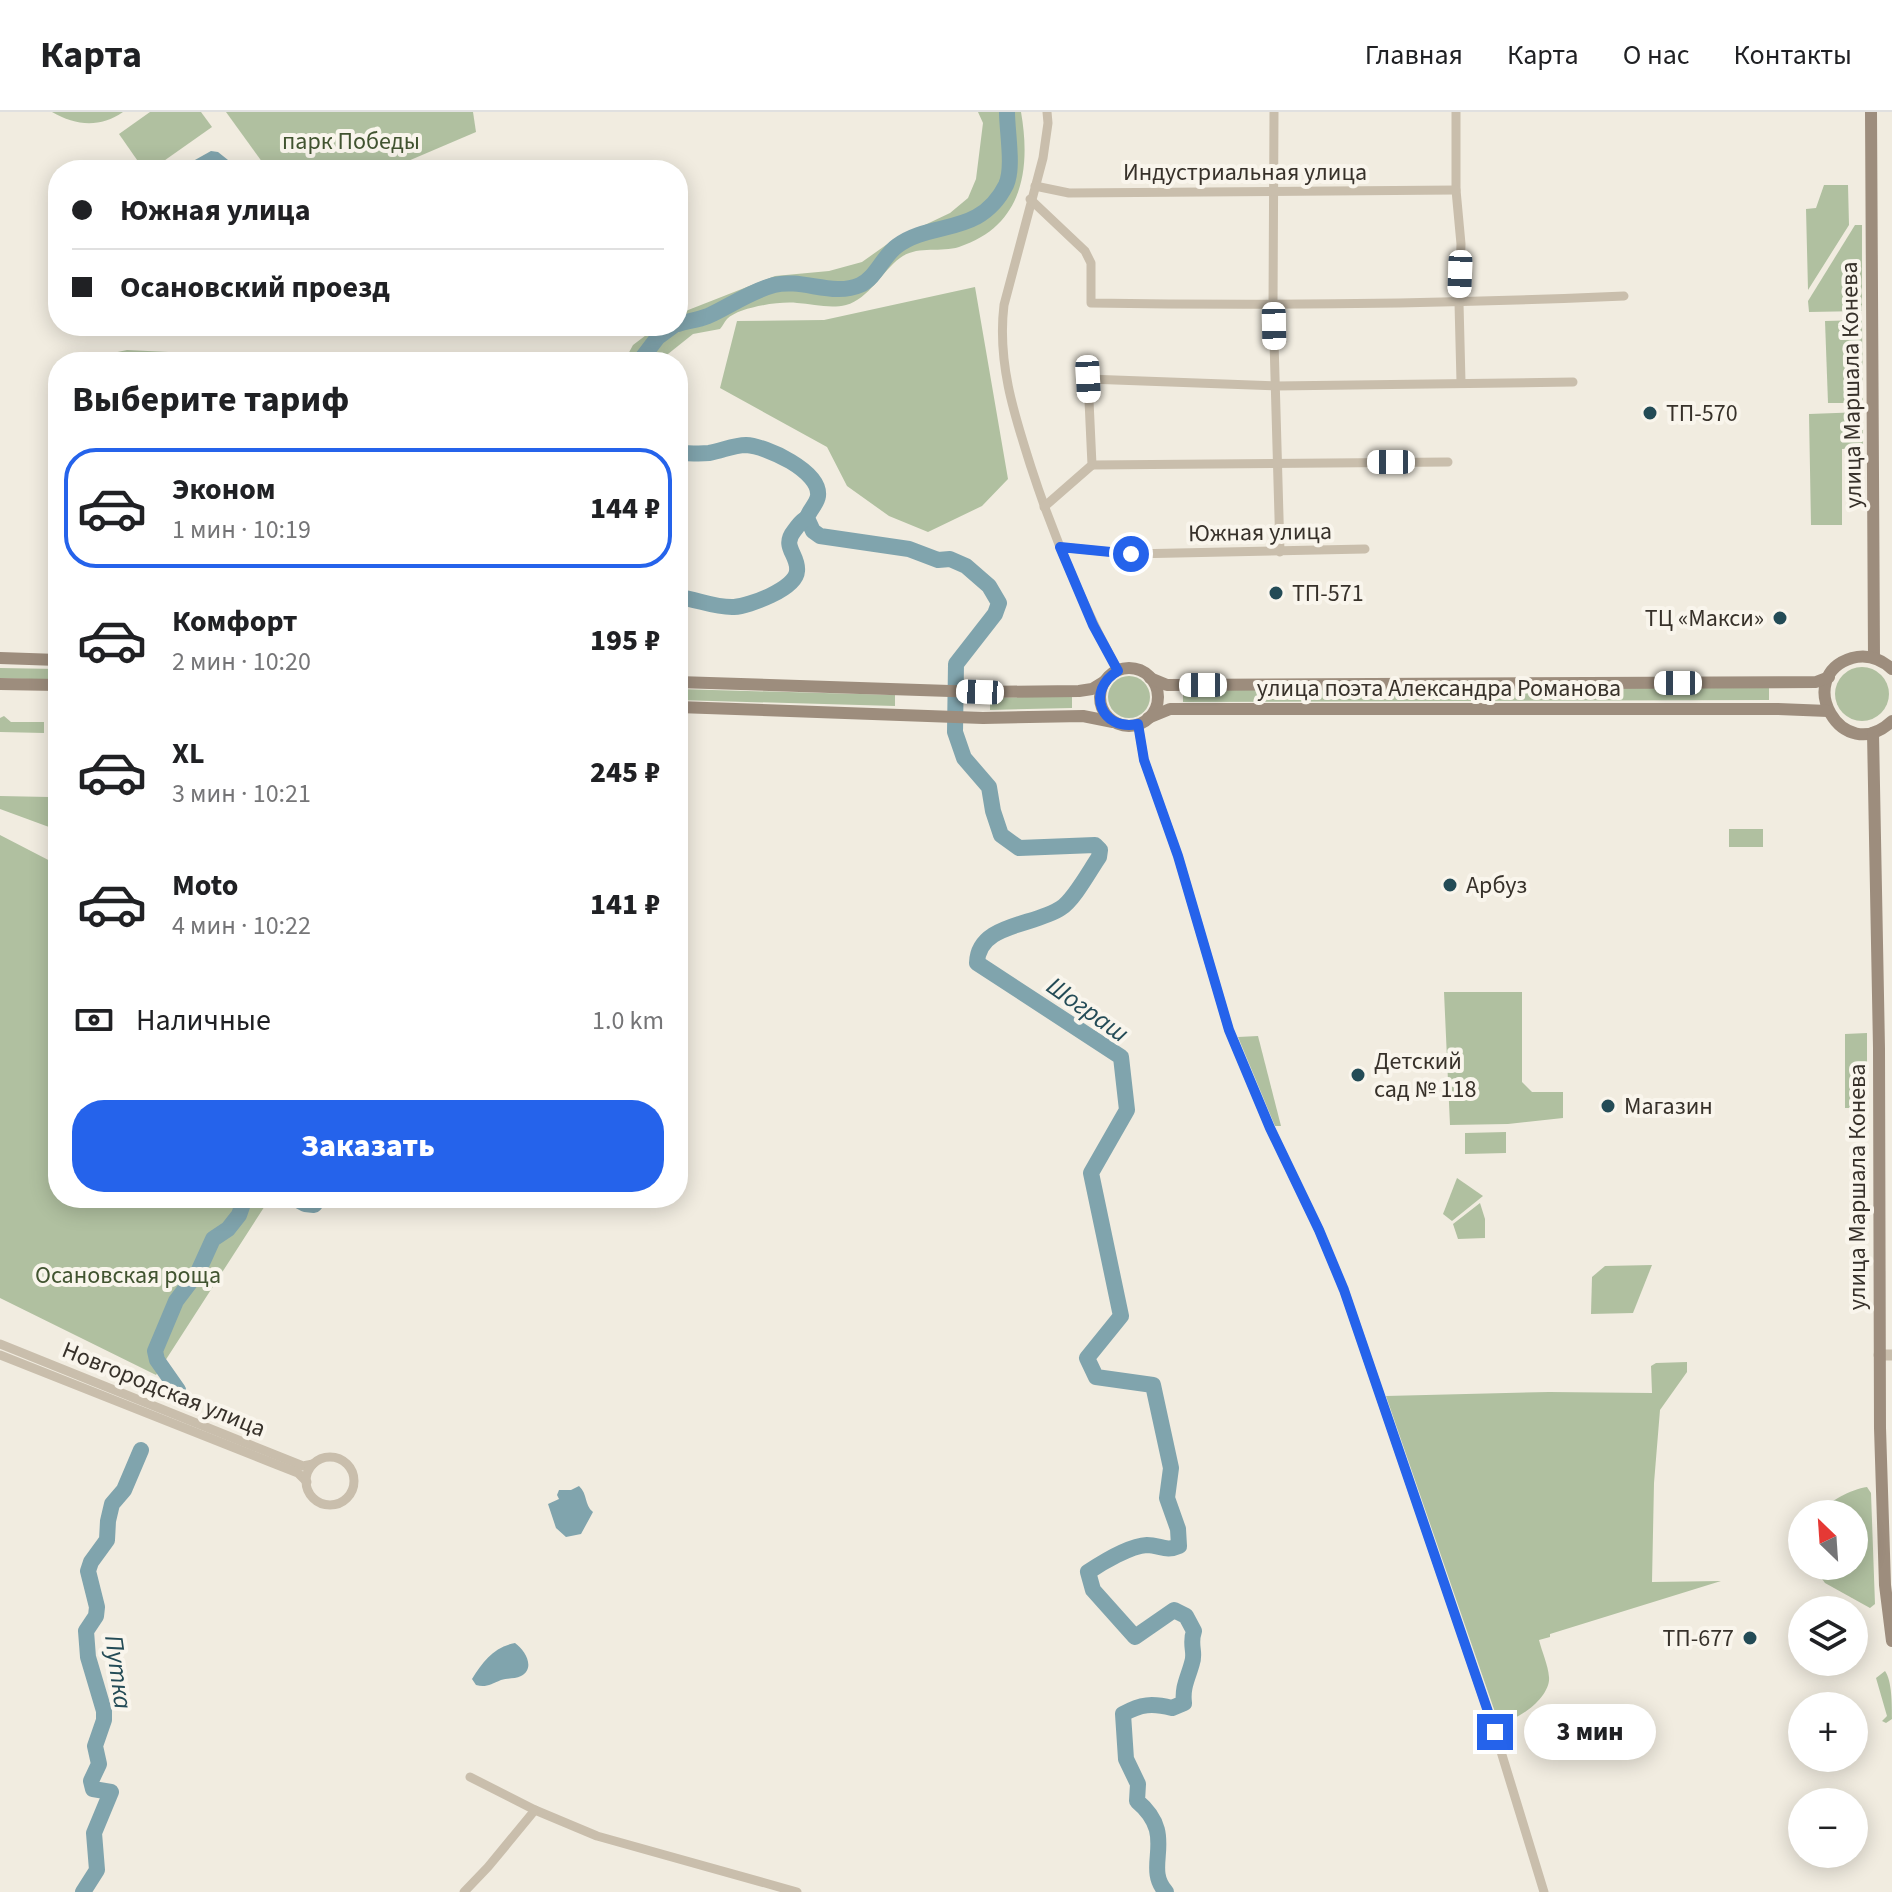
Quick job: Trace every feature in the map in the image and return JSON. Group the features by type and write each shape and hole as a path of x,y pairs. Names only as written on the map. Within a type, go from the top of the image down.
{"main road":[{"name":"улица Маршала Конева","path":"1871,112 1874,657"},
{"path":"1892,669 1874,657 1850,659 1838,666 1829,677 1825,690 1828,711 1846,730 1859,734 1873,733 1892,721"},
{"path":"0,658 48,660"},
{"path":"688,682 980,692 1086,690 1118,671 1134,669 1150,678 1156,688 1157,701 1143,721 1128,726 1083,716 983,718 688,707"},
{"name":"улица поэта Александра Романова","path":"1150,678 1167,685 1350,685 1816,682 1829,677"},
{"path":"1105,681 1101,690 1101,705 1113,722"},
{"path":"0,684 48,685"},
{"name":"улица поэта Александра Романова","path":"1143,721 1170,709 1828,711"},
{"name":"улица Маршала Конева","path":"1873,733 1885,1355 1885,1585 1892,1641"}],"street":[{"path":"1047,112 1043,158 1009,282 1002,339 1005,374 1044,507 1093,625 1118,671"},
{"path":"1274,112 1273,306 1280,552"},
{"path":"1456,112 1456,190 1461,244 1461,382"},
{"name":"Индустриальная улица","path":"1035,186 1069,193 1456,190"},
{"path":"1030,199 1076,239 1085,251 1091,263 1091,303 1273,306 1624,296"},
{"path":"1092,465 1088,379 1276,386 1573,382"},
{"path":"1044,507 1092,465 1448,462"},
{"name":"Южная улица","path":"1060,547 1131,554 1365,549"},
{"path":"1143,721 1144,760 1178,856 1229,1030 1344,1290 1495,1732 1544,1892"},
{"name":"Новгородская улица","path":"0,1344 303,1466 313,1464"},
{"name":"Новгородская улица","path":"0,1355 298,1473 307,1482"},
{"path":"326,1457 344,1461 354,1475 352,1491 342,1501 327,1504 314,1498 307,1482 313,1464 326,1457"},
{"path":"470,1777 535,1810 597,1836 797,1892"},
{"path":"464,1892 535,1810"}],"green space":[{"path":"52,112 123,112 106,121 88,123"},
{"path":"150,112 201,112 212,127 165,160 137,160 119,134"},
{"name":"парк Победы","path":"226,112 473,112 476,132 410,160 261,160"},
{"path":"978,112 1021,112 1025,154 1018,193 1009,210 997,225 980,238 952,249 921,250 907,254 893,264 862,297 846,305 790,303 750,308 727,319 720,329 693,334 670,352 629,352 645,336 688,336 688,310 775,276 829,271 862,262 893,240 950,213 968,198 976,179 983,123"},
{"path":"1824,185 1848,185 1849,225 1808,290 1806,209 1816,208"},
{"path":"1855,225 1862,225 1862,311 1809,312 1808,301"},
{"path":"975,287 1008,479 982,506 928,532 889,516 847,486 827,447 720,388 737,321 824,320"},
{"path":"1862,320 1863,403 1828,403 1825,321"},
{"path":"127,350 168,352 118,352"},
{"path":"1863,412 1863,448 1842,449 1842,525 1811,525 1809,414"},
{"path":"1862,667 1881,675 1889,694 1881,713 1862,721 1843,713 1835,694 1843,675"},
{"path":"0,668 48,669 48,680 0,678"},
{"path":"1129,676 1144,682 1150,697 1144,712 1129,718 1114,712 1108,697 1114,682"},
{"path":"1769,687 1769,700 1183,702 1183,690"},
{"path":"688,689 895,695 895,706 688,700"},
{"path":"1072,696 1072,708 990,710 990,698"},
{"path":"4,716 11,722 44,722 44,733 0,732 0,718"},
{"path":"0,796 48,797 48,827 0,809"},
{"path":"1729,829 1763,829 1763,847 1729,847"},
{"name":"Осановская роща","path":"0,835 48,860 48,1208 264,1208 156,1375 0,1298"},
{"path":"1444,992 1522,992 1522,1082 1532,1092 1563,1092 1563,1118 1508,1124 1450,1125"},
{"path":"1867,1033 1867,1108 1845,1108 1845,1034"},
{"path":"1258,1036 1281,1126 1275,1126 1238,1037"},
{"path":"1506,1132 1506,1153 1465,1154 1465,1133"},
{"path":"1457,1178 1483,1196 1452,1221 1443,1214"},
{"path":"1480,1203 1485,1219 1485,1238 1458,1239 1453,1224"},
{"path":"1652,1265 1633,1313 1591,1314 1592,1277 1605,1266"},
{"path":"1687,1362 1687,1372 1660,1410 1654,1483 1652,1582 1721,1581 1539,1640 1549,1677 1545,1692 1525,1712 1502,1721 1497,1718 1386,1396 1652,1393 1651,1366 1656,1363"},
{"path":"1867,1487 1871,1493 1875,1604 1870,1608 1868,1596 1848,1596 1823,1580 1868,1580 1868,1500 1835,1500"},
{"path":"1885,1671 1892,1707 1892,1719 1886,1723 1882,1721 1887,1716 1876,1678"}],"water":[{"path":"211,151 228,160 195,160"},
{"path":"579,1486 593,1512 581,1534 566,1537 556,1528 548,1504 559,1499 559,1490"},
{"path":"515,1643 527,1659 525,1673 488,1685 476,1685 472,1679 485,1661 495,1651"}],"waterway":[{"name":"Шограш","path":"688,321 708,316 774,285 785,283 839,289 860,285 871,277 897,246 911,238 983,213 995,201 1008,178 1007,112"},
{"name":"Шограш","path":"647,352 659,336"},
{"name":"Шограш","path":"688,453 709,453 746,445 778,455 802,469 817,487 818,496 807,518 813,531 820,536 909,549 938,560 950,559 966,566 989,586 999,603 995,614 956,664 955,732 964,758 989,787 1001,835 1019,848 1095,845 1100,850 1099,857 1066,904 1050,914 997,933 980,950 977,963 1121,1057 1127,1110 1091,1173 1121,1316 1087,1358 1096,1377 1153,1385 1171,1468 1167,1498 1178,1529 1179,1546 1140,1546 1088,1572 1093,1590 1135,1637 1174,1610 1186,1616 1194,1631 1193,1659 1184,1703 1172,1708 1147,1705 1123,1714 1126,1759 1138,1784 1137,1801 1156,1826 1157,1872 1166,1892"},
{"name":"Путка","path":"688,599 734,607 781,590 795,578 797,571 790,537 807,518"},
{"name":"Путка","path":"178,1390 157,1360 155,1351 176,1301 198,1272 213,1239 228,1229 241,1208"},
{"name":"Путка","path":"83,1892 97,1870 94,1833 111,1792 93,1789 91,1781 99,1764 95,1746 104,1711 88,1657 86,1631 96,1616 97,1607 88,1571 107,1540 112,1504 124,1490 141,1450"}],"place":[{"name":"ТП-570","path":"1650,413"},
{"name":"ТП-571","path":"1276,593"},
{"name":"ТЦ «Макси»","path":"1780,618"},
{"name":"Арбуз","path":"1450,885"},
{"name":"Детский сад № 118","path":"1358,1075"},
{"name":"Магазин","path":"1608,1106"},
{"name":"ТП-677","path":"1750,1638"}],"route":[{"path":"1131,554 1060,547 1093,625 1118,671 1103,685 1101,705 1106,715 1118,724 1138,724 1140,729 1144,760 1178,856 1229,1030 1344,1290 1495,1732"}]}
